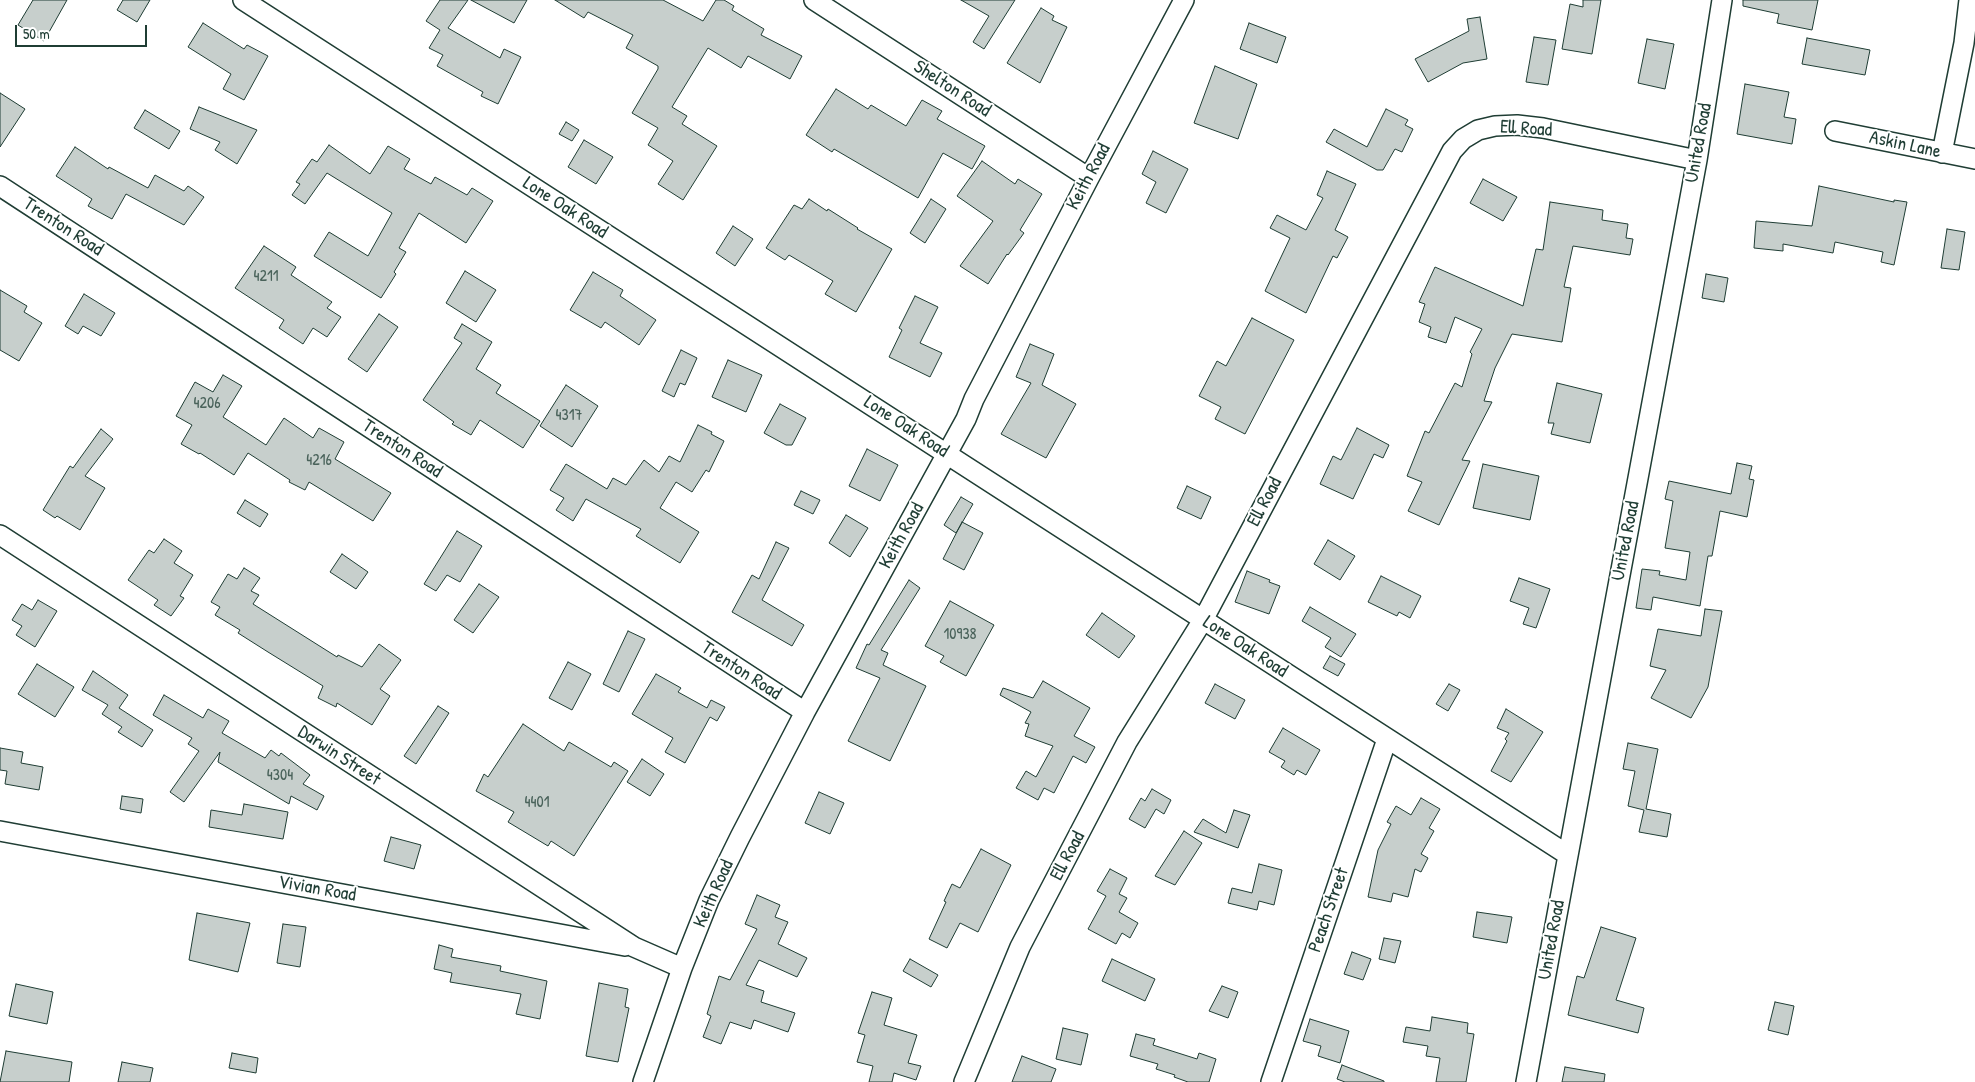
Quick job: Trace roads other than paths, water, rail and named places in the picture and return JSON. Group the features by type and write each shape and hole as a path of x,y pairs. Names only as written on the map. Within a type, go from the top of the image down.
{"street":[{"name":"Lone Oak Road","path":"243,0 1568,855"},
{"name":"Shelton Road","path":"814,0 1088,178"},
{"name":"Keith Road","path":"643,1082 682,968 709,900 805,712 947,454 1088,178 1184,0"},
{"name":"United Road","path":"1526,1082 1697,160 1722,0"},
{"path":"1942,153 1964,43 1969,0"},
{"name":"Ell Road","path":"964,1082 990,1016 1025,939 1127,742 1203,620 1452,151 1464,139 1478,130 1495,126 1518,126 1543,128 1697,160"},
{"name":"Askin Lane","path":"1836,130 1975,159"},
{"name":"Trenton Road","path":"0,186 805,712"},
{"name":"Darwin Street","path":"0,535 634,947 682,968"},
{"name":"Peach Street","path":"1272,1082 1387,739"},
{"name":"Vivian Road","path":"0,831 634,947"}]}
